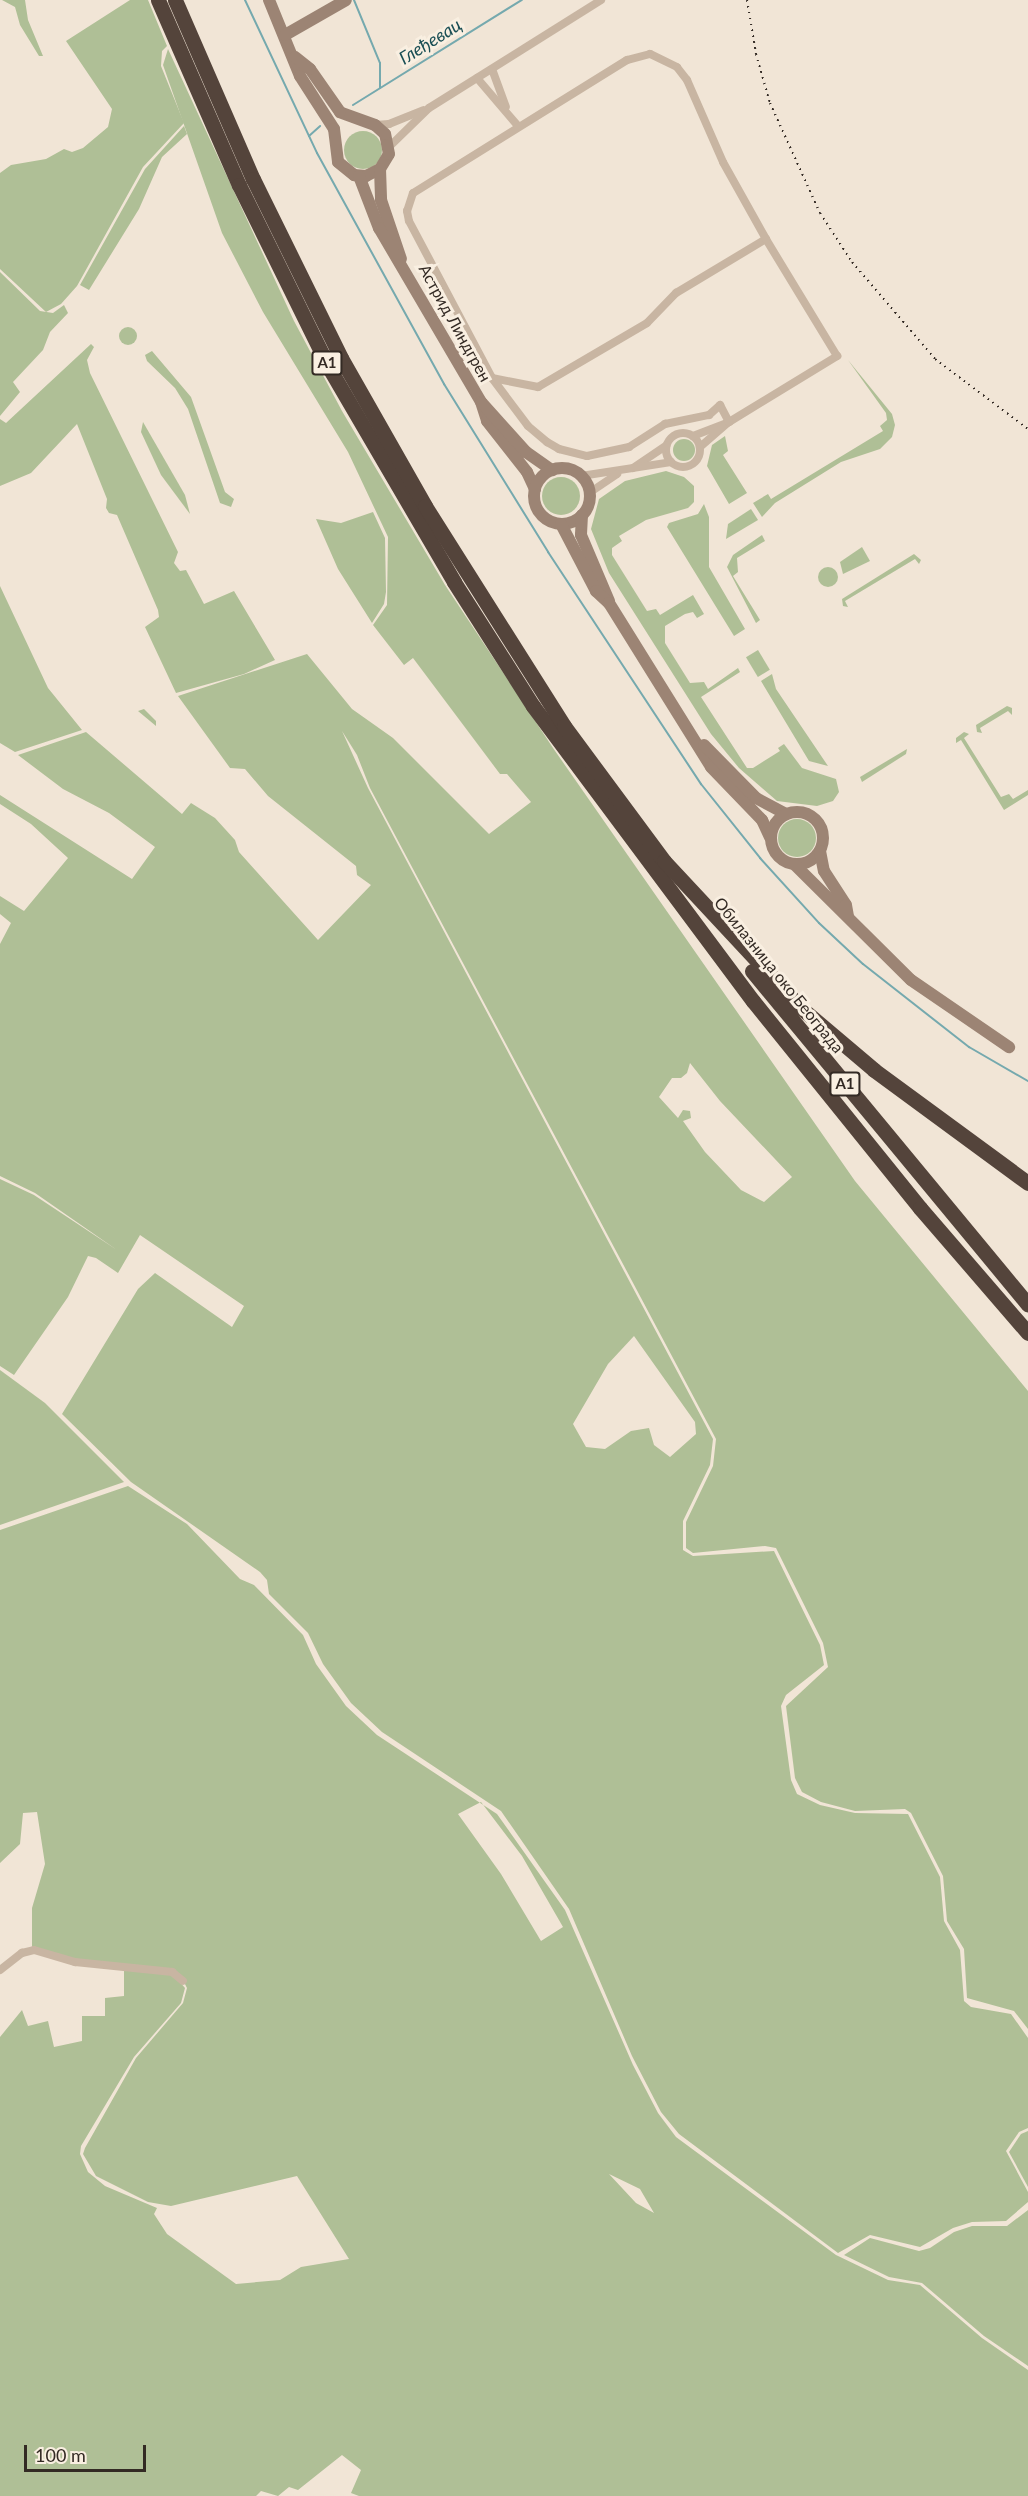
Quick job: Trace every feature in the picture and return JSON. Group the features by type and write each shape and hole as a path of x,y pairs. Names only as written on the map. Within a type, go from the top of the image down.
{"highway":[{"name":"A1","path":"158,0 198,54 310,296 425,506 564,726 664,861"},
{"name":"A1","path":"175,0 183,59 258,225 328,366 454,582 533,706 753,1001 920,1208 1025,1329"},
{"path":"664,861 745,952 825,1030 1028,1183"},
{"name":"Обилазница око Београда","path":"664,861 1028,1305"}],"street":[{"name":"Астрид Линдгрен","path":"269,0 295,57 300,76 330,120 335,141 334,152 341,166 359,176 379,228 401,260 481,402 487,421 527,472 535,489"},
{"path":"285,35 346,0"},
{"path":"375,125 389,124 429,108 601,0"},
{"path":"700,447 729,422 837,356 766,239 723,162 687,80 668,59 650,54 627,60 418,187 407,211 492,378 536,433 559,449 576,454 609,453 629,447 665,424 709,415 720,405 729,422"},
{"name":"Астрид Линдгрен","path":"295,57 310,69 340,112 360,122 375,125"},
{"path":"492,69 506,107 518,126"},
{"path":"477,78 506,107"},
{"path":"375,125 385,134 389,147 429,108"},
{"path":"335,141 346,126 360,122"},
{"name":"Астрид Линдгрен","path":"389,147 380,169 381,200 401,260"},
{"path":"359,176 380,169"},
{"path":"492,378 521,386 538,387 647,323 676,293 766,239"},
{"name":"Астрид Линдгрен","path":"481,402 526,452 552,470"},
{"path":"633,468 666,446 678,434 693,436 729,422"},
{"path":"609,603 581,535 582,515 589,493 617,474 633,468 671,462 683,467 692,465 699,458 700,447 693,436"},
{"path":"666,446 671,462"},
{"path":"582,515 561,524 548,520 537,510 535,489 543,476 552,470 567,469 581,476 617,474"},
{"path":"581,476 589,493"},
{"path":"561,524 587,575 609,603 696,738 711,767 762,820 779,858 795,865 911,980 1009,1047"},
{"path":"696,738 756,798 786,814 804,813 814,818 823,834 820,851 824,871 846,905 848,916"},
{"path":"770,837 773,826 786,814"},
{"path":"795,865 812,860 820,851"},
{"path":"0,1970 22,1953 34,1950 75,1962 172,1972 183,1981"}],"green space":[{"path":"2,0 25,0 28,20 43,56 39,56 20,25 15,7"},
{"path":"130,0 148,0 167,46 162,51 161,66 184,123 143,167 77,286 61,304 46,312 0,269 0,173 11,165 46,159 64,149 72,152 83,148 108,127 112,109 66,41"},
{"path":"168,49 294,321 342,411 445,585 553,748 855,1181 1028,1391 1028,2029 1014,2011 967,1998 964,1949 947,1921 943,1876 911,1813 905,1809 855,1811 821,1802 802,1792 795,1778 786,1706 828,1667 823,1643 776,1548 765,1546 693,1553 686,1548 686,1522 713,1466 716,1439 370,788 357,755 342,731 368,788 713,1439 710,1465 683,1521 683,1550 693,1556 774,1551 820,1645 824,1665 786,1695 781,1706 791,1780 797,1794 820,1805 855,1813 908,1814 940,1877 944,1921 960,1950 964,2001 971,2007 1011,2014 1028,2038 1028,2128 1019,2132 1006,2151 1028,2192 1028,2202 1006,2221 972,2222 953,2228 920,2247 870,2235 838,2253 679,2134 661,2112 632,2056 569,1909 501,1811 382,1732 351,1703 323,1664 308,1633 269,1594 267,1580 260,1572 131,1482 62,1414 138,1289 155,1273 232,1327 244,1306 140,1235 118,1273 96,1258 88,1256 68,1297 14,1375 0,1366 0,1179 34,1195 117,1250 35,1193 0,1176 0,944 11,923 0,914 0,896 24,911 68,858 31,824 0,804 0,795 132,879 155,847 109,813 63,789 18,755 86,732 182,814 191,803 215,818 235,840 239,852 318,940 371,885 357,875 356,866 268,796 245,769 230,768 178,696 307,654 352,709 393,738 489,834 531,802 507,774 500,774 413,658 404,665 373,625 387,605 388,537 348,452 263,312 222,233 163,65","holes":["690,1063 720,1101 792,1177 764,1202 741,1190 705,1152 683,1121 691,1118 690,1111 683,1110 678,1118 659,1097 672,1078 681,1078 687,1073","634,1336 695,1422 696,1434 670,1457 654,1445 649,1428 631,1431 605,1449 586,1447 573,1424 608,1364"]},
{"path":"184,126 187,134 162,157 139,209 89,290 80,285 145,169"},
{"path":"363,131 376,137 382,150 376,163 363,169 350,163 344,150 350,137"},
{"path":"0,272 40,311 53,313 64,305 68,313 50,332 43,350 13,382 20,392 0,416"},
{"path":"128,327 134,330 137,336 134,342 128,345 122,342 119,336 122,330"},
{"path":"91,344 94,347 87,360 90,373 178,552 174,563 180,571 186,570 204,604 234,591 275,660 244,674 176,693 145,627 159,617 158,610 117,515 109,513 106,508 107,499 77,424 31,473 0,486 0,419 6,423"},
{"path":"152,351 191,397 225,492 234,499 231,507 220,503 188,409 175,388 147,361 145,355"},
{"path":"848,360 892,414 895,425 892,437 880,449 841,462 775,503 762,517 753,503 768,494 771,499 883,431 880,426 887,420 886,413"},
{"path":"143,422 185,495 190,514 161,475 141,432"},
{"path":"725,436 728,451 723,455 747,493 729,504 707,466 712,445"},
{"path":"684,439 694,446 695,450 688,460 684,461 674,454 673,450 680,440"},
{"path":"666,471 684,477 694,486 694,502 688,508 646,520 619,536 622,541 612,548 612,555 647,611 656,609 660,615 693,595 704,614 697,618 693,612 685,614 665,626 665,643 690,683 704,682 708,689 738,668 740,672 701,697 747,768 753,768 780,751 778,748 784,744 802,768 836,779 839,792 833,801 817,806 777,801 739,768 711,734 609,573 591,529 599,499 625,481"},
{"path":"561,477 574,483 580,496 574,509 561,515 548,509 542,496 548,483"},
{"path":"704,504 709,517 709,567 745,629 734,636 667,527 669,523 698,514"},
{"path":"751,509 758,520 726,539 728,524"},
{"path":"373,512 385,538 386,592 384,604 372,623 338,569 316,519 341,523"},
{"path":"762,535 765,541 737,558 738,572 733,576 760,620 756,623 727,567 733,555"},
{"path":"862,547 870,561 843,574 840,562"},
{"path":"914,554 921,560 919,564 915,559 845,601 848,607 843,606 842,599"},
{"path":"828,567 835,570 838,577 835,584 828,587 821,584 818,577 821,570"},
{"path":"0,586 48,688 82,730 15,752 0,743"},
{"path":"758,650 770,670 758,677 746,657"},
{"path":"772,674 776,689 828,766 809,761 761,681"},
{"path":"1007,706 1012,708 1012,715 1008,711 980,728 982,733 977,732 976,725"},
{"path":"144,709 156,721 156,726 138,711"},
{"path":"964,732 969,734 964,738 1001,797 1009,794 1013,799 1028,790 1028,795 1004,810 961,740 956,743 956,738"},
{"path":"907,749 906,754 862,782 860,777"},
{"path":"797,819 810,825 816,838 810,851 797,857 784,851 778,838 784,825"},
{"path":"0,1370 45,1403 124,1482 0,1525"},
{"path":"128,1486 187,1524 240,1579 254,1585 303,1635 316,1664 346,1706 377,1735 480,1803 458,1814 501,1874 541,1941 563,1927 522,1856 483,1805 497,1814 565,1910 633,2065 658,2113 676,2137 836,2255 888,2280 920,2285 982,2338 1028,2370 1028,2496 359,2496 351,2493 361,2470 342,2455 298,2490 289,2487 278,2496 261,2491 256,2496 0,2496 0,2037 22,2010 28,2026 48,2021 54,2047 82,2041 82,2016 105,2016 105,1998 124,1996 124,1968 172,1973 185,1988 181,2003 134,2057 81,2146 80,2154 88,2172 105,2186 157,2208 154,2214 167,2234 236,2284 280,2280 301,2267 349,2259 297,2176 171,2206 148,2202 96,2176 83,2154 136,2058 183,2003 187,1988 180,1974 89,1962 32,1949 32,1908 45,1864 37,1812 23,1813 20,1844 0,1863 0,1530","holes":["609,2174 640,2189 654,2213 636,2203"]},
{"path":"1028,2131 1028,2187 1009,2152 1021,2134"},
{"path":"1028,2210 1028,2366 984,2336 922,2283 889,2277 844,2255 870,2238 919,2251 930,2248 954,2232 972,2226 1007,2226"}],"waterway":[{"path":"245,0 317,153 444,384 548,552 701,784 760,858 819,923 863,964 969,1047 1028,1081"},
{"path":"354,0 380,63 380,88"},
{"name":"Глеђевац","path":"353,105 522,0"},
{"name":"Глеђевац","path":"309,136 320,126"}],"railway":[{"path":"747,0 756,54 770,103 820,213 852,262 935,359 1028,429"}]}
